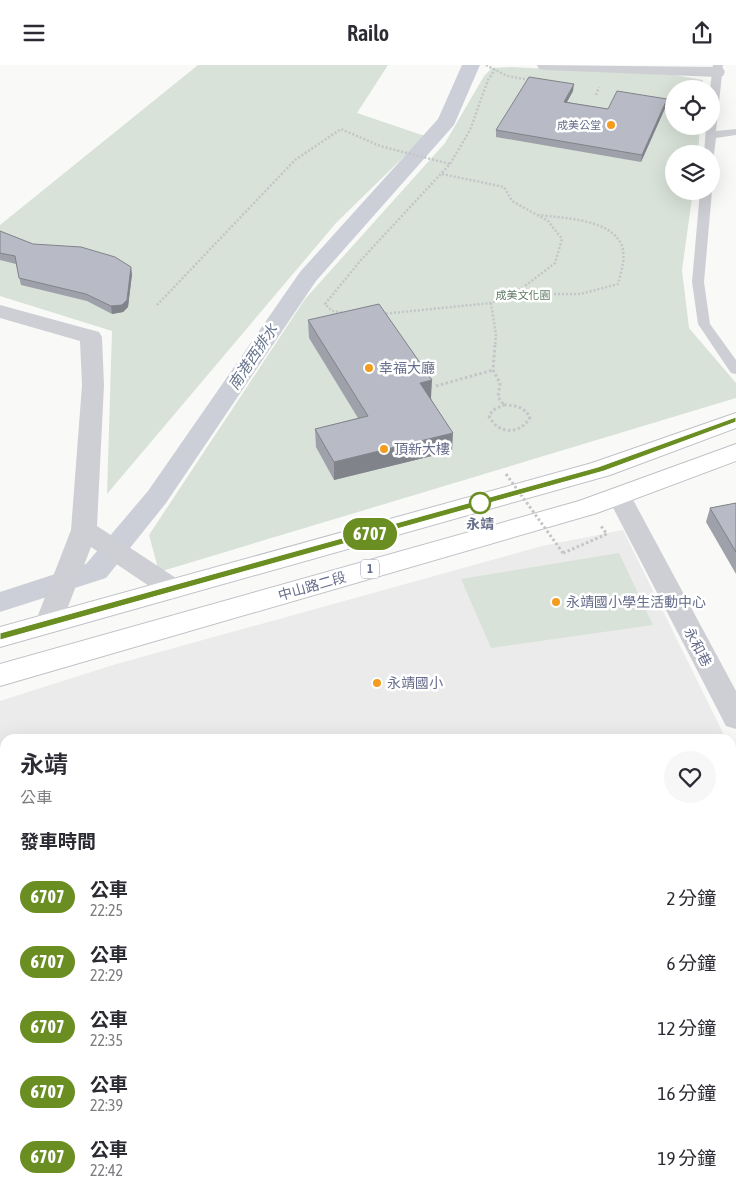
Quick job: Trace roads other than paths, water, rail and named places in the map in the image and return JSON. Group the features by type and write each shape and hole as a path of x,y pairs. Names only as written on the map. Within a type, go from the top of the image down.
{"main road":[{"path":"0,637 601,469 736,420"},
{"name":"中山路二段","path":"0,675 588,507 736,452"}],"street":[{"path":"545,65 718,68"},
{"path":"0,311 91,337 93,385 84,530 50,623"},
{"name":"永和巷","path":"619,496 736,718"},
{"path":"84,530 173,589"}],"lane":[{"path":"720,130 736,132"},
{"path":"705,200 698,282 704,323 736,370"}],"waterway":[{"name":"南港西排水","path":"0,602 96,571 157,497 308,277 447,121 471,65"}],"place":[{"name":"成美公堂","path":"611,125"},
{"name":"幸福大廳","path":"369,368"},
{"name":"頂新大樓","path":"384,449"},
{"name":"永靖","path":"480,503"},
{"name":"永靖國小學生活動中心","path":"556,602"},
{"name":"永靖國小","path":"377,683"}],"park label":[{"name":"成美文化園","path":"523,295"}]}
